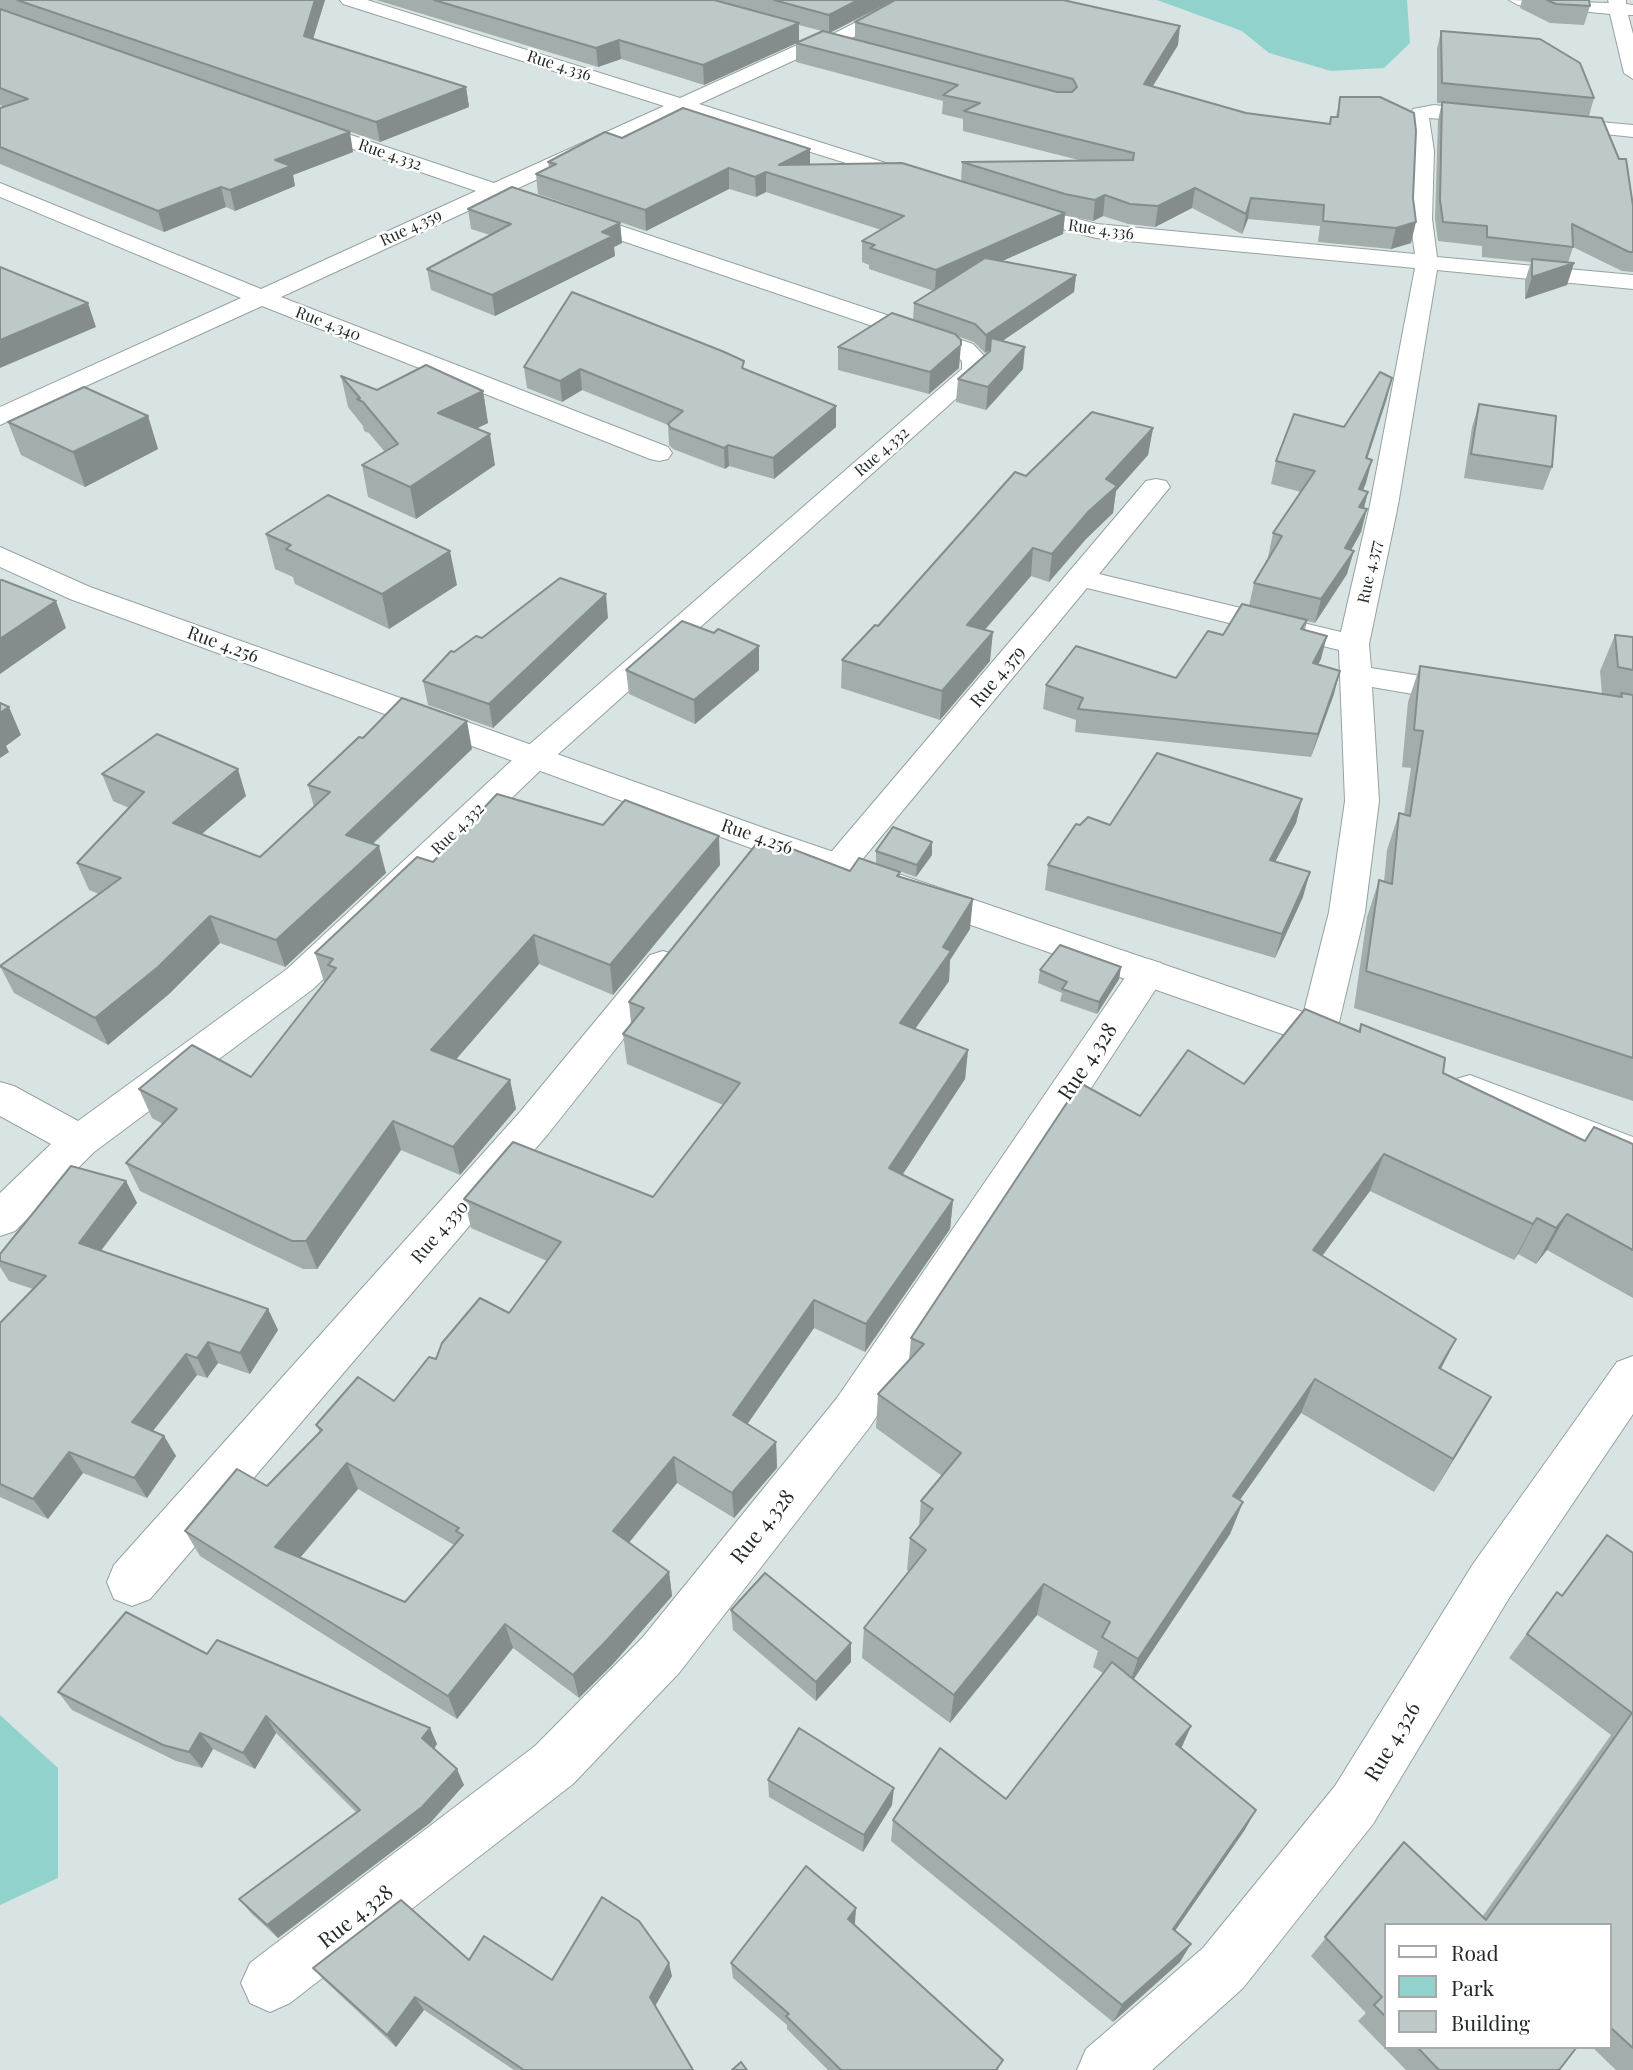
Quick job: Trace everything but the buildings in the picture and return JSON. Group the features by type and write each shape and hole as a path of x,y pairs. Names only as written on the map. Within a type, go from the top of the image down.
{"street":[{"name":"Rue 4.336","path":"349,0 941,186"},
{"name":"Rue 4.359","path":"0,416 913,0"},
{"path":"1518,0 1623,7 1633,73"},
{"path":"795,33 855,50"},
{"name":"Rue 4.377","path":"1318,1031 1347,912 1362,801 1354,644 1384,505 1427,263 1421,219 1424,151 1420,113 1434,111 1514,119"},
{"name":"Rue 4.332","path":"0,1219 80,1141 300,979 535,757 974,371 975,359 964,349 279,117"},
{"path":"1540,122 1633,131"},
{"name":"Rue 4.340","path":"0,188 260,298 659,453"},
{"name":"Rue 4.336","path":"992,202 1057,223 1096,232 1633,282"},
{"name":"Rue 4.379","path":"839,865 1156,487"},
{"name":"Rue 4.256","path":"0,555 80,593 763,840 1368,1050"},
{"path":"1080,578 1354,644"},
{"path":"1357,675 1495,698"},
{"path":"737,871 763,840"},
{"name":"Rue 4.330","path":"132,1582 534,1123 687,934"},
{"name":"Rue 4.328","path":"270,1983 554,1765 661,1655 853,1413 1148,972"},
{"path":"1444,1080 1620,1149 1633,1157"},
{"path":"0,1097 80,1141"},
{"name":"Rue 4.326","path":"1107,2070 1223,1968 1354,1805 1491,1581 1633,1376"}],"green space":[{"path":"1157,0 1407,0 1410,43 1384,68 1331,71 1269,53 1242,31"},
{"path":"0,1715 58,1768 58,1878 0,1905"}]}
